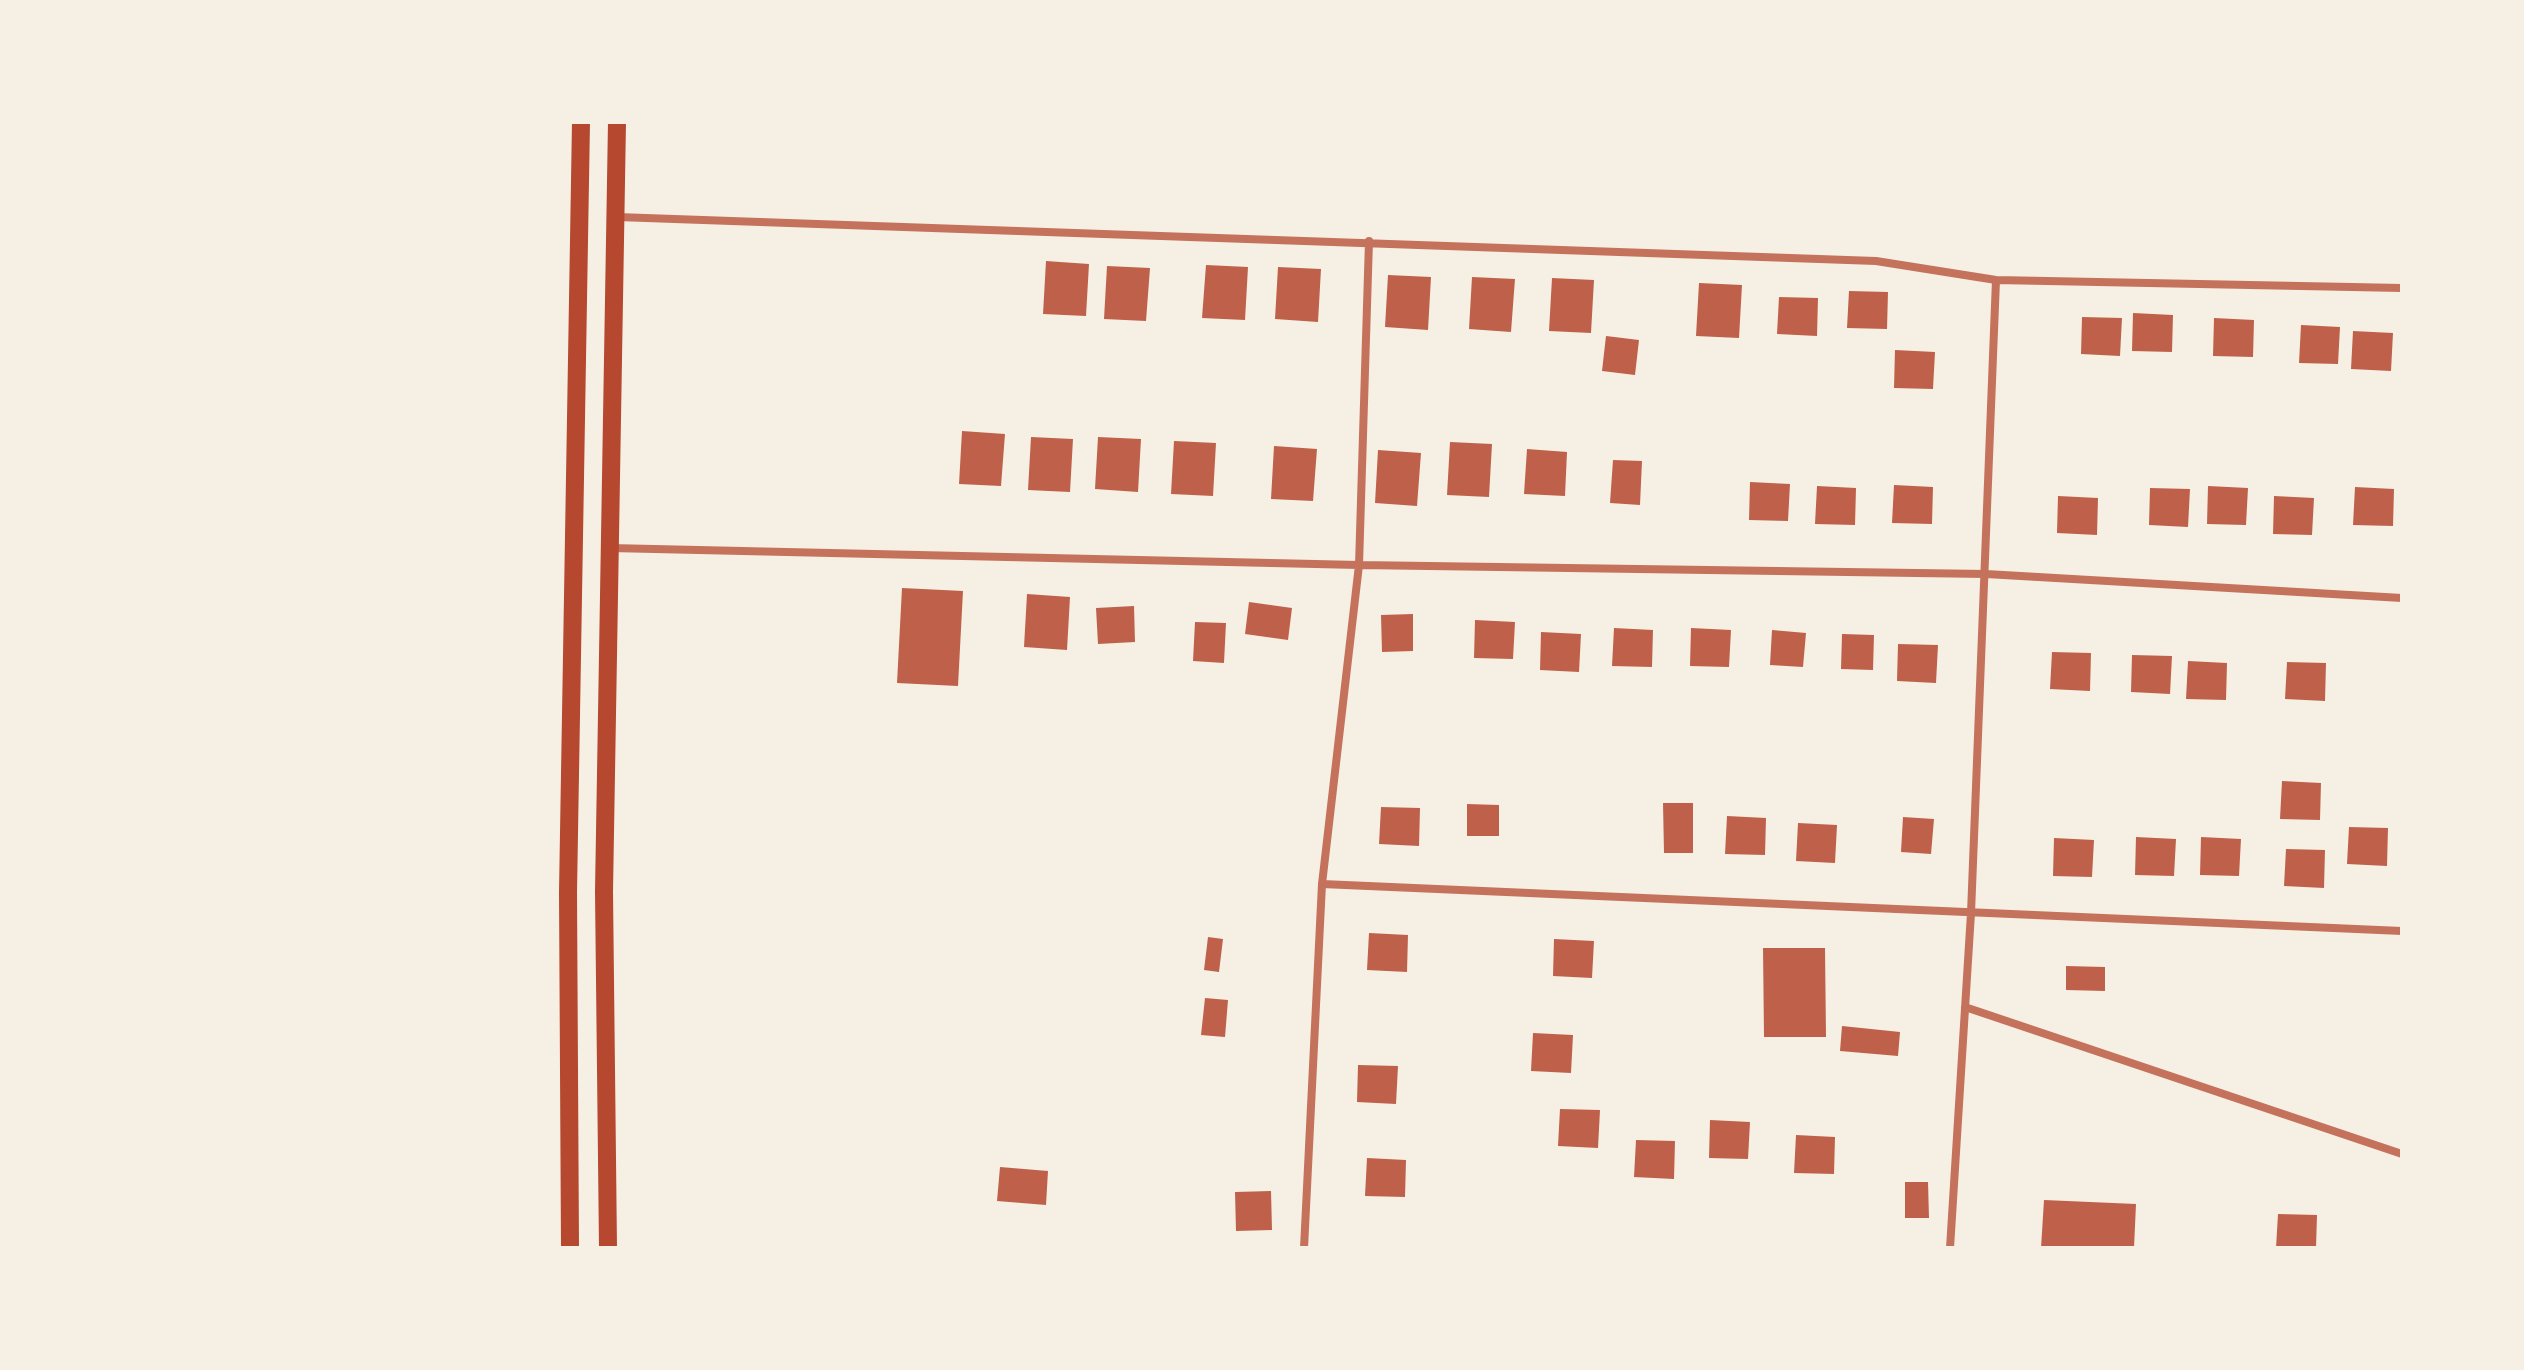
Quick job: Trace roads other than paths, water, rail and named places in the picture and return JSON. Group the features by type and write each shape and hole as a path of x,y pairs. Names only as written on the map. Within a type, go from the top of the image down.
{"main road":[{"path":"570,1248 568,892 581,122"},
{"path":"608,1248 604,891 617,122"}],"street":[{"path":"616,217 1876,261 1996,280 2402,288"},
{"path":"1304,1248 1322,884 1359,565 1369,241"},
{"path":"1950,1248 1971,913 1996,280"},
{"path":"610,548 1359,565 1986,574 2402,598"},
{"path":"1322,884 2402,931"},
{"path":"1965,1007 2402,1154"}]}
